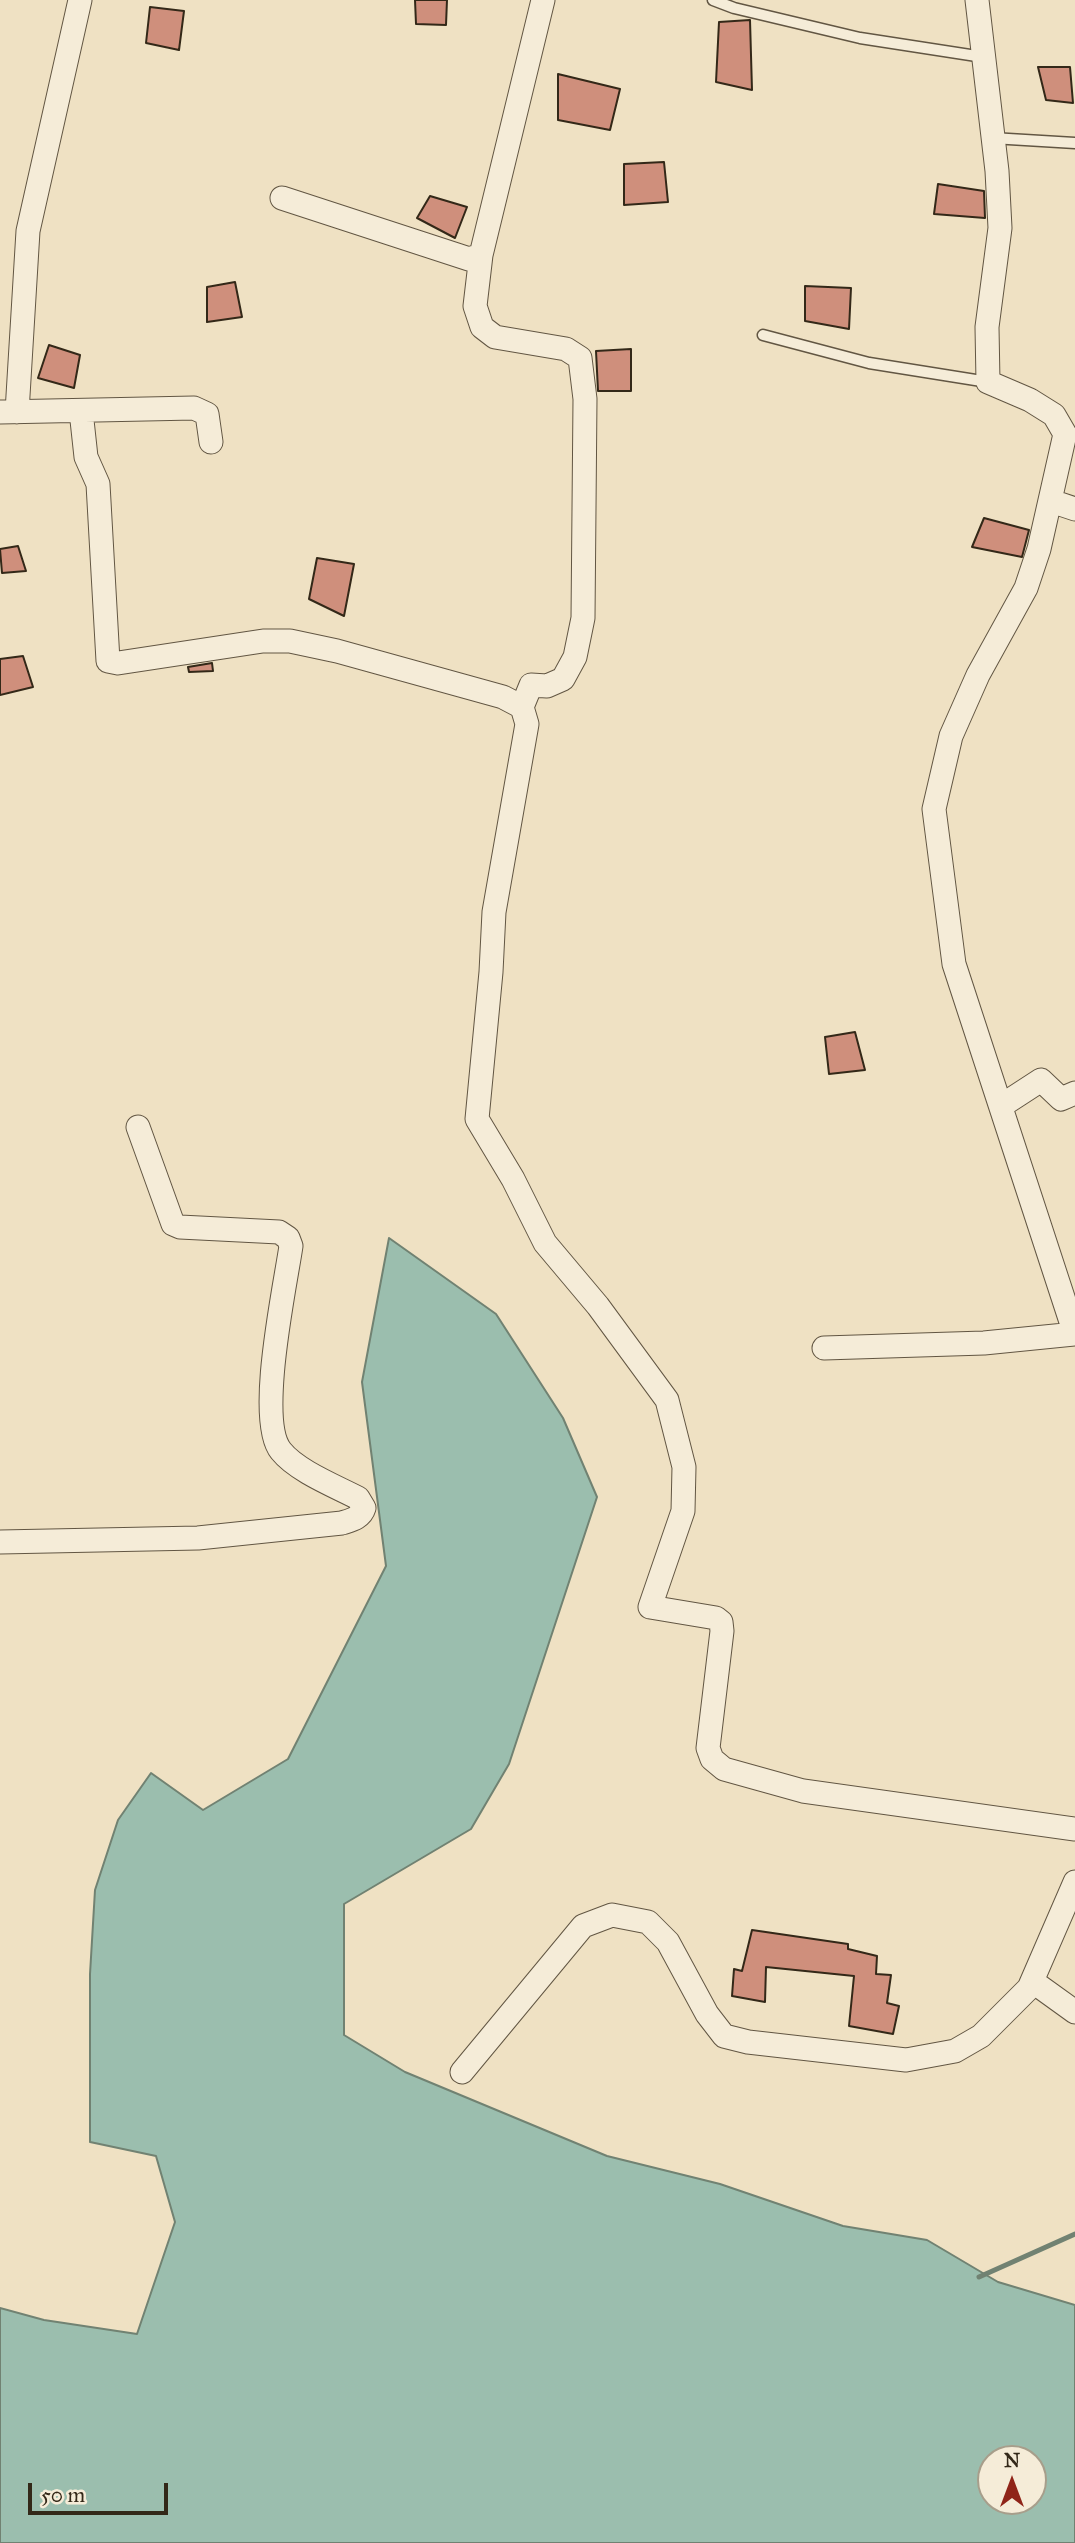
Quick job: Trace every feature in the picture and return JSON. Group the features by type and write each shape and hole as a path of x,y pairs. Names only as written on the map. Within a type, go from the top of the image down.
{"street":[{"path":"80,0 28,231 8,412 201,410 207,414 211,442"},
{"path":"543,0 481,254 475,306 482,327 495,337 566,349 580,358 585,399 583,618 575,657 563,679 547,686 531,685 522,707 527,724 494,912 477,1119 513,1179 545,1243 598,1306 667,1400 684,1467 683,1511 650,1607 716,1618 721,1622 708,1748 712,1759 724,1769 803,1791 1075,1829"},
{"path":"824,1348 984,1343 1075,1334 954,964 934,809 951,736 978,675 1026,588 1039,549 1065,434 1054,415 1030,400 988,382 987,327 1000,228 997,171 977,0"},
{"path":"282,198 469,259 481,254"},
{"path":"81,411 86,457 98,484 108,661 118,663 263,641 290,641 337,651 503,697 522,707"},
{"path":"1051,501 1075,509"},
{"path":"1001,1106 1041,1080 1061,1099 1075,1093"},
{"path":"0,1542 198,1538 342,1523 353,1520 363,1513 365,1508 358,1498 289,1461 278,1448 272,1434 272,1376 291,1246 288,1238 279,1232 180,1227 173,1224 138,1127"},
{"path":"462,2072 583,1926 612,1915 648,1922 667,1942 707,2014 724,2036 748,2042 906,2060 955,2052 981,2036 1028,1988 1075,1882"},
{"path":"1032,1981 1075,2012"}],"lane":[{"path":"713,0 734,8 860,38 983,57"},
{"path":"992,138 1075,143"},
{"path":"763,335 869,363 988,382"}],"shaded area":[{"path":"389,1238 496,1314 563,1418 597,1497 509,1764 471,1829 344,1904 344,2035 405,2072 607,2156 720,2184 843,2226 927,2240 998,2282 1075,2305 1075,2543 0,2543 0,2308 44,2320 137,2334 175,2222 156,2156 90,2142 90,1974 95,1890 118,1820 151,1773 203,1810 288,1759 386,1566 362,1382"}],"building":[{"path":"415,0 447,0 446,25 416,24"},
{"path":"150,7 184,11 179,50 146,43"},
{"path":"750,20 752,90 716,82 719,22"},
{"path":"1038,67 1070,67 1073,103 1046,100"},
{"path":"558,74 620,89 610,130 558,120"},
{"path":"664,162 668,202 624,205 624,164"},
{"path":"938,184 984,191 985,218 934,214"},
{"path":"430,196 467,207 455,238 417,218"},
{"path":"235,282 242,317 207,322 207,287"},
{"path":"805,286 851,288 849,329 805,321"},
{"path":"49,345 80,355 74,388 38,378"},
{"path":"631,349 631,391 598,391 596,351"},
{"path":"984,518 1029,530 1022,557 972,547"},
{"path":"18,546 26,571 2,573 0,549"},
{"path":"317,558 354,564 344,616 309,599"},
{"path":"23,656 33,687 0,695 0,659"},
{"path":"212,663 213,671 189,672 188,667"},
{"path":"855,1032 865,1070 829,1074 825,1037"},
{"path":"752,1930 848,1944 848,1949 877,1956 876,1974 891,1975 887,2003 899,2006 893,2034 849,2026 854,1976 766,1967 765,2002 732,1996 734,1969 742,1971"}],"waterway":[{"path":"979,2277 1075,2234"}]}
